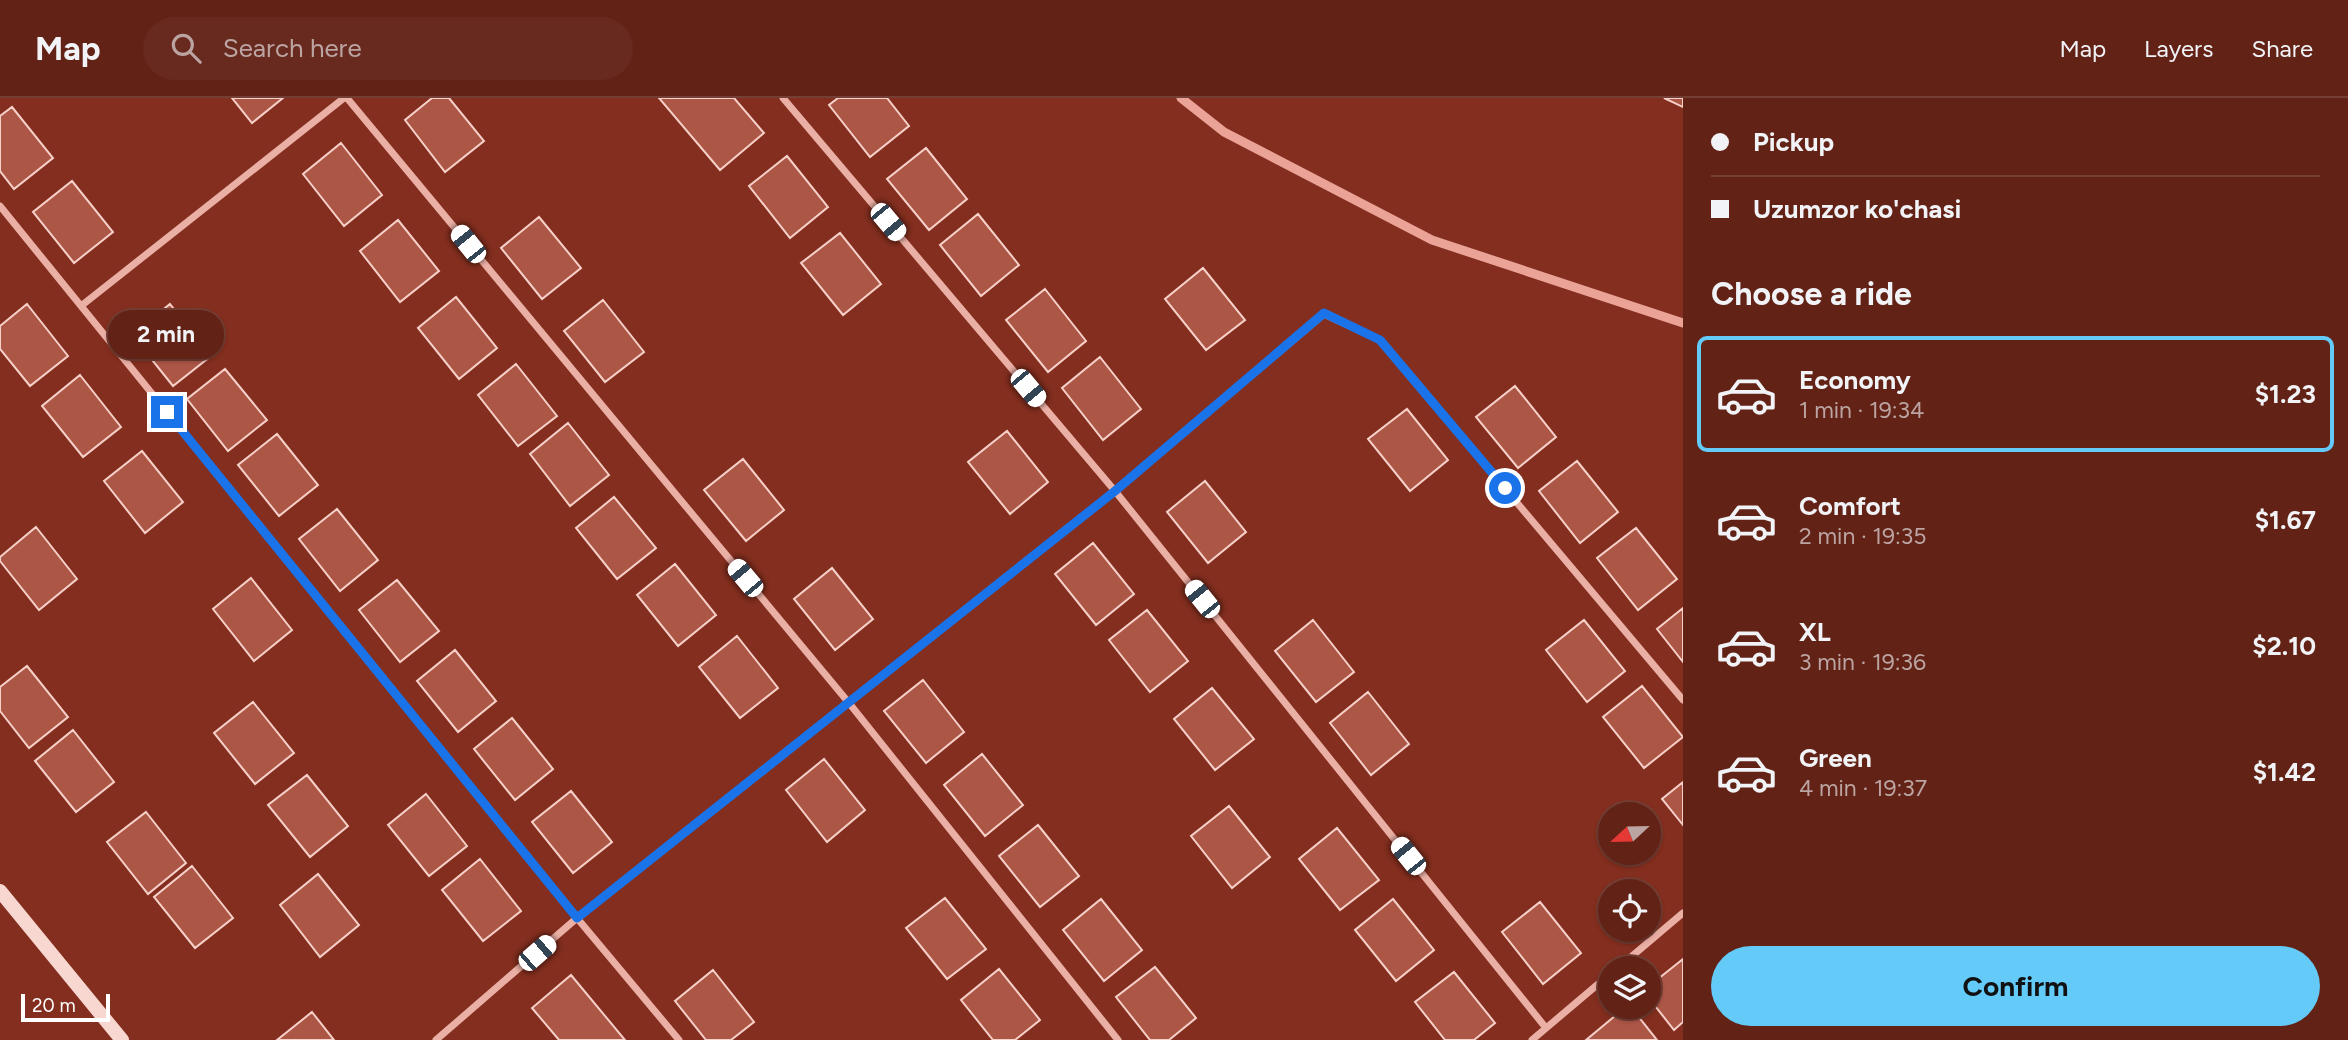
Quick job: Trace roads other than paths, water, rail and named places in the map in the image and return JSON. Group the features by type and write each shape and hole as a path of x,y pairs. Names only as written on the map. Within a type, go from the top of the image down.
{"main road":[{"path":"0,891 122,1040"}],"street":[{"path":"81,306 346,98 849,703 1118,1040"},
{"path":"783,98 1115,491 1546,1028"},
{"path":"0,206 679,1040"},
{"path":"436,1040 577,918 1115,491 1324,313 1380,340 1683,700"},
{"path":"1632,956 1683,913"},
{"path":"1532,1040 1598,984"}],"waterway":[{"path":"1181,98 1224,132 1432,240 1683,323"}]}
